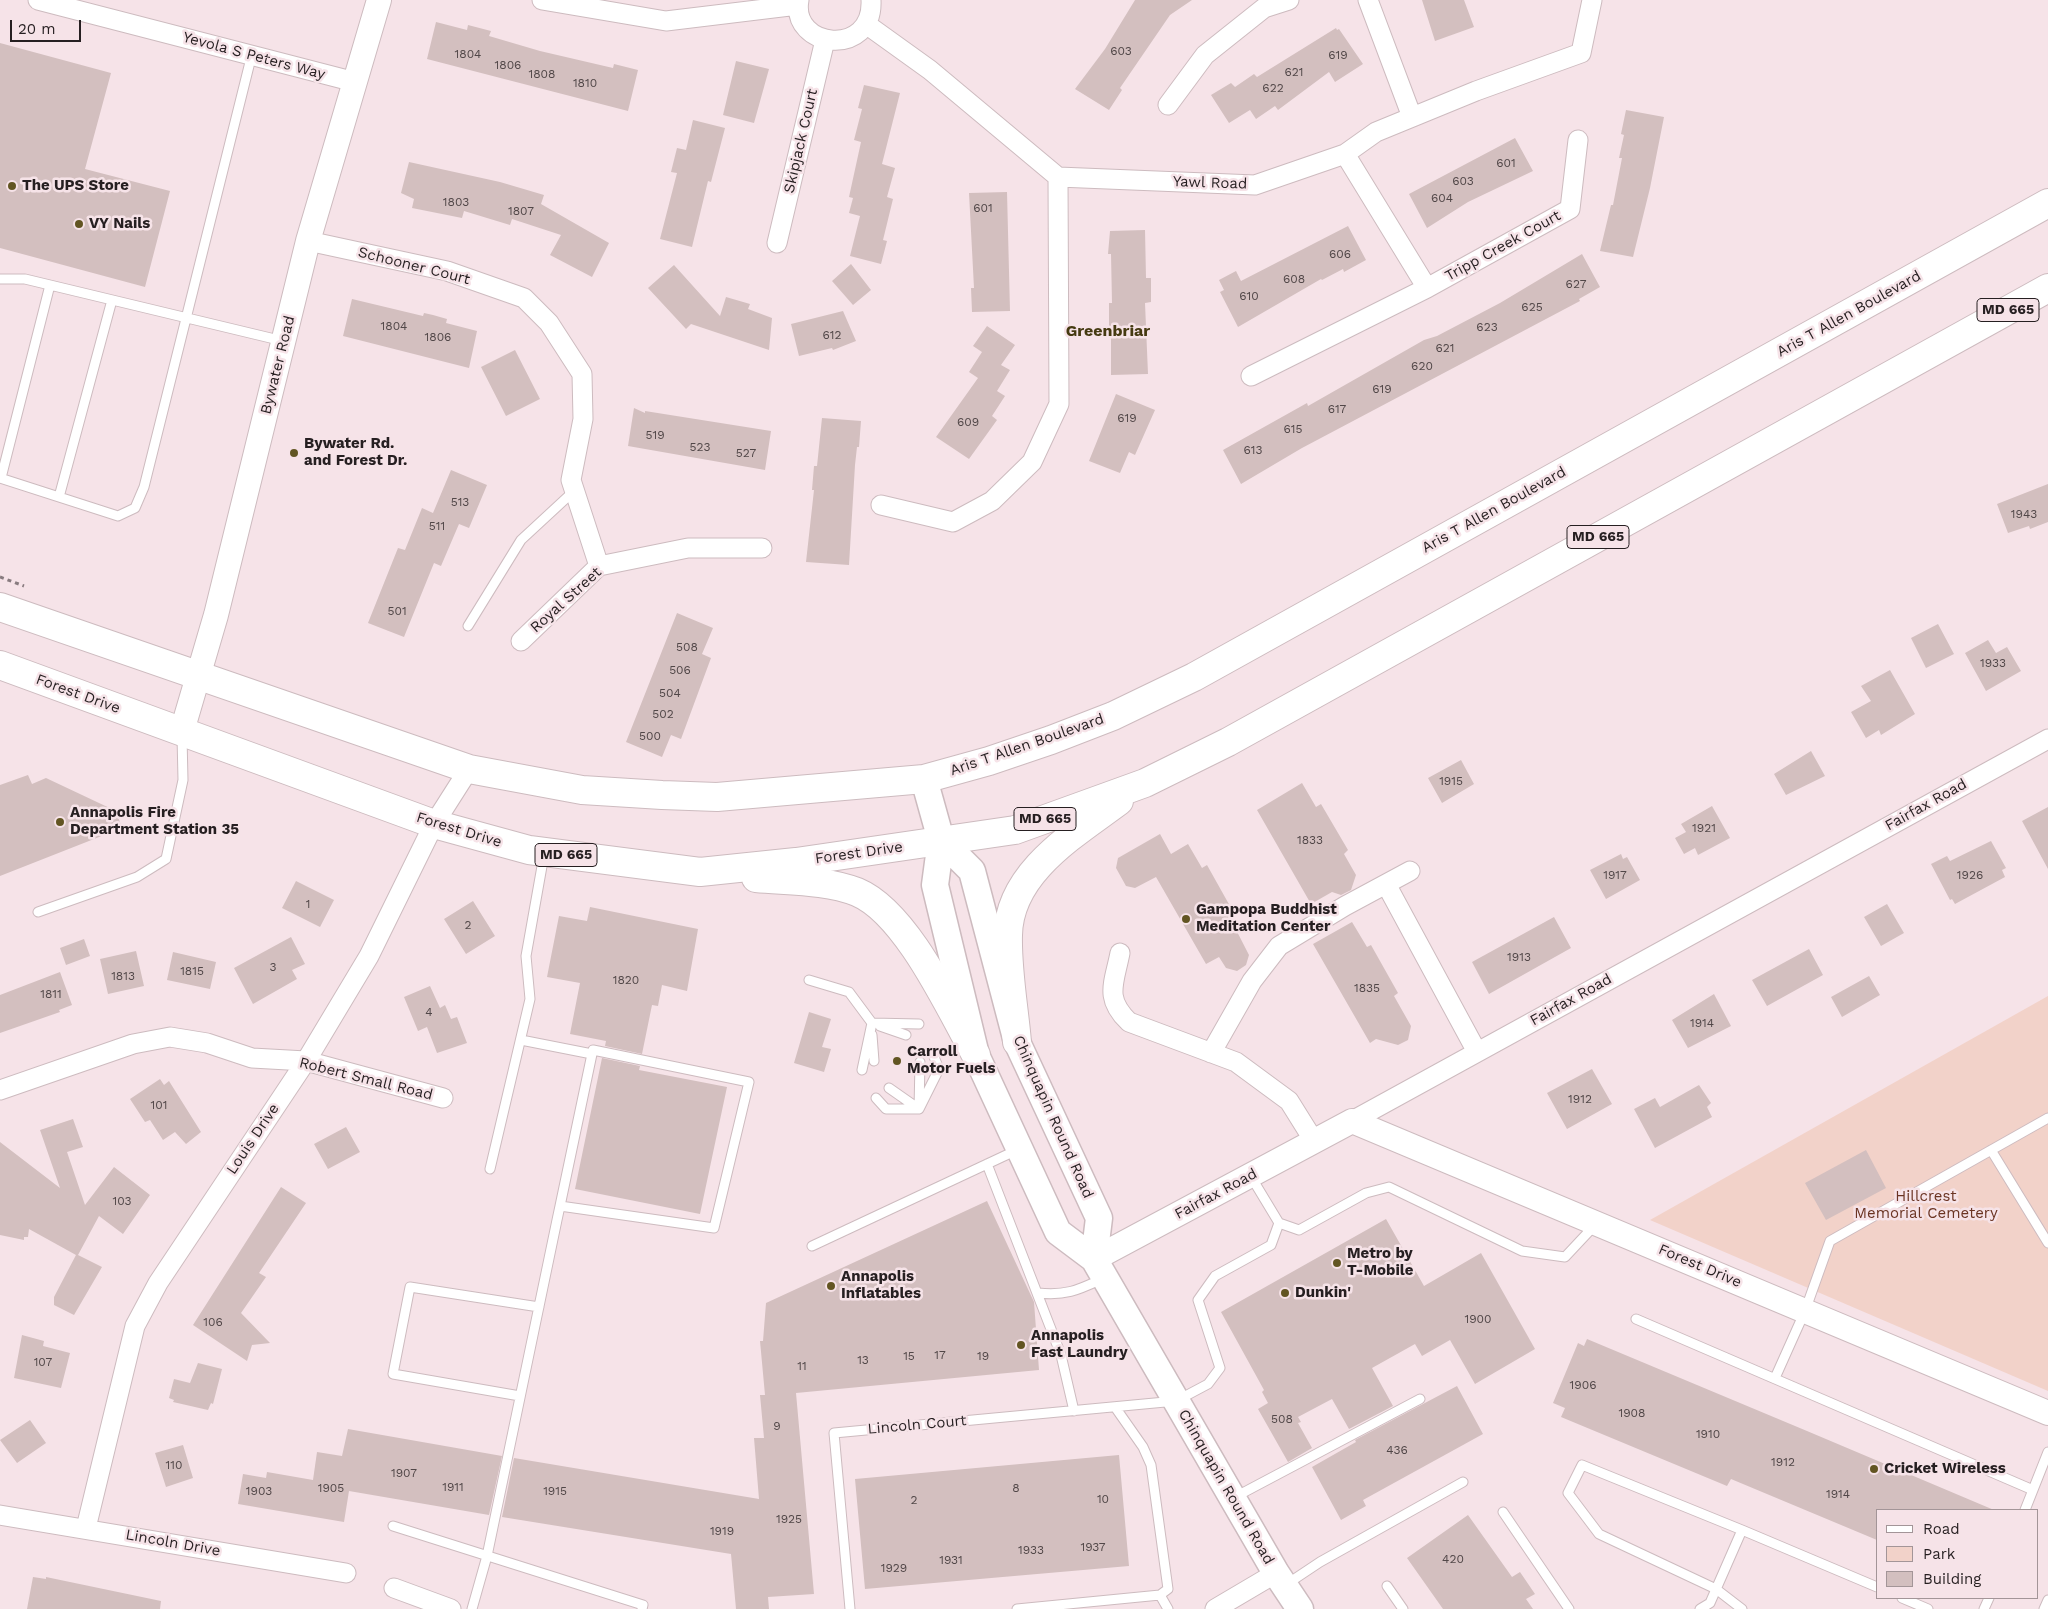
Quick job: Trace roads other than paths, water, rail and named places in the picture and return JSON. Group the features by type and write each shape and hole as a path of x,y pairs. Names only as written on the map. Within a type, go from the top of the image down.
{"main road":[{"name":"Aris T Allen Boulevard","path":"924,779 989,761 1113,716 1194,676 2048,203"},
{"name":"MD 665","path":"942,840 1015,830 1145,782 1228,742 2048,288"},
{"path":"0,608 469,769 582,790 717,797 924,779"},
{"name":"Forest Drive","path":"0,665 434,824 529,850 700,872 796,862 942,840"},
{"name":"Chinquapin Round Road","path":"924,779 942,840 935,885 976,1055 1058,1232 1099,1268 1232,1498 1300,1609"},
{"path":"1017,1042 1008,934 1014,907 1026,884 1041,863 1054,850 1145,782"},
{"name":"Chinquapin Round Road","path":"942,840 972,871 1017,1042 1099,1218 1099,1268"},
{"path":"700,872 832,886 858,892 884,908 908,936 976,1055"}],"street":[{"name":"Bywater Road","path":"182,731 216,615 308,241 379,0"},
{"path":"552,1 666,21 799,2 806,27 814,35 825,40 837,41 848,39 858,33 866,24 871,13 871,0"},
{"path":"1168,105 1205,55 1264,8 1289,0"},
{"path":"1368,0 1412,117"},
{"name":"Yawl Road","path":"1058,177 1255,185 1345,154 1376,132 1581,53 1592,0"},
{"name":"Yevola S Peters Way","path":"43,1 355,82"},
{"path":"866,24 930,70 1058,177 1059,404 1032,462 992,501 953,522 881,505"},
{"name":"Skipjack Court","path":"777,243 825,40"},
{"name":"Tripp Creek Court","path":"1251,376 1427,288 1570,209 1578,140"},
{"name":"Tripp Creek Court","path":"1345,154 1427,288"},
{"name":"Schooner Court","path":"308,241 447,271 524,298 549,323 582,374 583,419 571,480 599,566"},
{"name":"Royal Street","path":"521,642 599,566 688,548 762,548"},
{"name":"Fairfax Road","path":"1099,1268 1250,1175 1352,1121 2048,738"},
{"name":"Louis Drive","path":"86,1528 135,1326 158,1283 306,1061 369,956 434,824 469,769"},
{"path":"1211,1052 1252,981 1279,946 1345,906 1410,872"},
{"path":"1386,884 1477,1052"},
{"path":"1120,953 1112,995 1116,1010 1130,1022 1236,1062 1289,1101 1314,1141"},
{"name":"Robert Small Road","path":"0,1090 133,1044 170,1038 207,1043 252,1058 306,1061 443,1098"},
{"name":"Forest Drive","path":"1352,1121 2048,1412"},
{"name":"Lincoln Drive","path":"0,1515 346,1573"},
{"path":"1215,1609 1280,1579"},
{"path":"394,1588 451,1609"}],"lane":[{"path":"50,285 0,478 118,516 135,508 144,487 252,54"},
{"path":"0,279 25,279 283,341"},
{"path":"59,497 112,300"},
{"path":"468,626 521,540 574,491"},
{"path":"38,912 137,877 166,859 183,780 182,731"},
{"path":"490,1169 530,999 526,956 544,852"},
{"path":"809,980 849,992 872,1023 874,1060"},
{"path":"872,1023 919,1024"},
{"path":"872,1023 906,1035"},
{"path":"862,1070 872,1023"},
{"path":"521,1040 592,1054"},
{"path":"472,1609 488,1556 520,1396 539,1307 560,1206 593,1050 749,1082 714,1228 560,1206"},
{"path":"919,1109 939,1070 932,1052"},
{"path":"919,1109 920,1062"},
{"path":"888,1088 919,1109"},
{"path":"876,1098 886,1109 919,1109"},
{"path":"1775,1378 1805,1311 1830,1241 2048,1118"},
{"path":"812,1246 1020,1149"},
{"path":"1992,1150 2048,1244"},
{"path":"987,1164 1061,1355 1074,1411"},
{"path":"1250,1175 1279,1224 1299,1230 1366,1193 1389,1188 1522,1251 1565,1257 1597,1223"},
{"path":"1176,1401 1208,1384 1220,1368 1198,1300 1215,1276 1271,1245 1279,1224"},
{"path":"1038,1293 1070,1293 1099,1268"},
{"path":"520,1396 393,1374 410,1287 539,1307"},
{"path":"1636,1319 2033,1490"},
{"path":"1232,1498 1420,1398"},
{"name":"Lincoln Court","path":"850,1609 834,1433 1176,1401"},
{"path":"1017,1609 1160,1595 1168,1589 1151,1465 1143,1447 1115,1406"},
{"path":"2024,1509 2048,1452"},
{"path":"1742,1609 1716,1589 1599,1534 1568,1492 1582,1465 1876,1587"},
{"path":"1280,1579 1320,1562 1463,1482"},
{"path":"1504,1512 1570,1609"},
{"path":"393,1526 643,1605 642,1609"},
{"path":"1700,1609 1710,1602 1742,1530"},
{"path":"1387,1586 1403,1609"},
{"path":"1160,1595 1168,1609"},
{"path":"1904,1599 1928,1609"},
{"path":"2044,1609 2048,1600"}],"place":[{"name":"The UPS Store","path":"12,186"},
{"name":"VY Nails","path":"79,224"},
{"name":"Bywater Rd. and Forest Dr.","path":"294,453"},
{"name":"Annapolis Fire Department Station 35","path":"60,822"},
{"name":"Gampopa Buddhist Meditation Center","path":"1186,919"},
{"name":"Carroll Motor Fuels","path":"897,1061"},
{"name":"Metro by T-Mobile","path":"1337,1263"},
{"name":"Annapolis Inflatables","path":"831,1286"},
{"name":"Dunkin'","path":"1285,1293"},
{"name":"Annapolis Fast Laundry","path":"1021,1345"},
{"name":"Cricket Wireless","path":"1874,1469"}],"district":[{"name":"Greenbriar","path":"1108,331"}],"park label":[{"name":"Hillcrest Memorial Cemetery","path":"1926,1206"}]}
